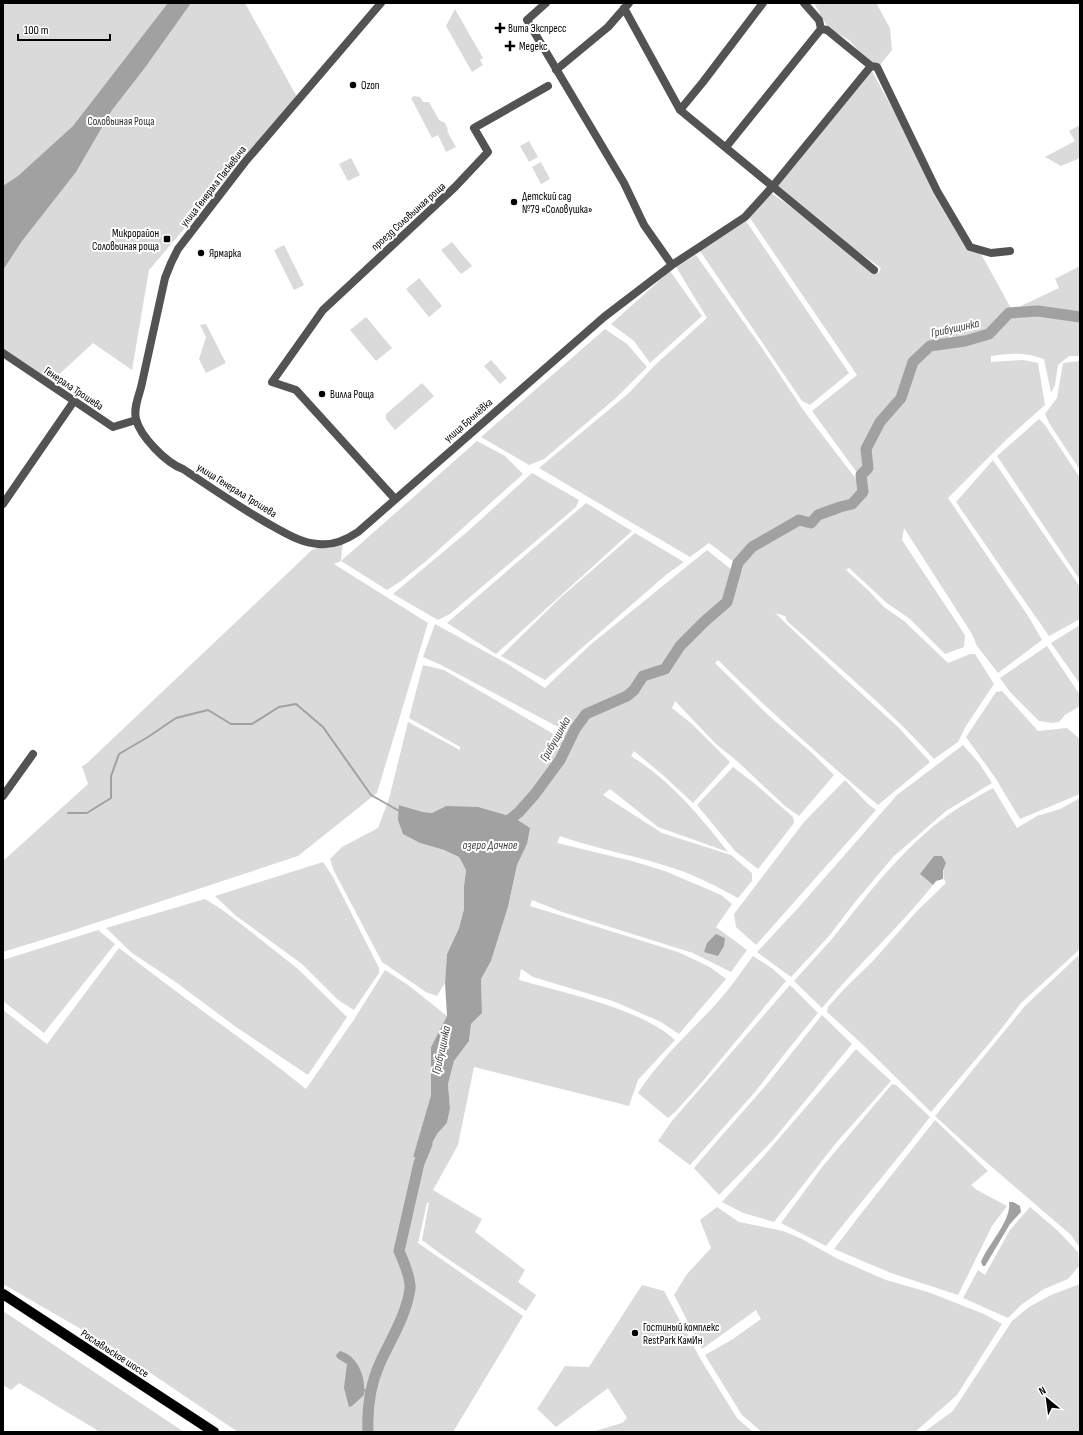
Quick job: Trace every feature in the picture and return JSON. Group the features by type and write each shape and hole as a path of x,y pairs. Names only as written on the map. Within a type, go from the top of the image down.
{"main road":[{"name":"Рославльское шоссе","path":"3,1294 214,1432"}],"street":[{"name":"улица Генерала Паскевича","path":"136,420 135,410 142,385 165,278 178,249 246,162 381,3"},
{"path":"546,3 527,20 624,184 644,225 672,265"},
{"path":"680,110 763,3"},
{"path":"804,3 819,20 822,30"},
{"path":"556,70 608,27 627,6 680,110 874,270"},
{"path":"726,147 822,30"},
{"path":"822,30 828,30 871,66 877,67 937,191 970,247 991,253 1010,251"},
{"name":"улица Брылёвка","path":"345,540 358,532 604,317 672,265 745,216 773,186 871,66"},
{"name":"проезд Соловьиная роща","path":"395,499 296,390 272,382 323,310 455,188 488,152 474,128 548,86"},
{"name":"Генерала Трошева","path":"3,353 113,427 136,420"},
{"path":"3,504 74,401"},
{"name":"улица Генерала Трошева","path":"136,420 145,437 164,458 178,467 183,468 252,515 299,540 326,544 345,540"},
{"path":"3,796 33,754"}],"green space":[{"name":"Соловьиная Роща","path":"3,3 245,3 297,97 149,270 132,370 93,343 52,381 3,350"},
{"path":"814,3 876,3 890,28 892,50 880,65 868,61 849,40 828,28"},
{"path":"455,9 483,58 480,60 483,65 472,72 446,26"},
{"path":"872,71 907,136 933,193 967,249 980,252 1012,310 1059,288 1055,279 1080,266 1080,356 1069,356 1058,365 1055,385 1051,393 1044,359 1031,355 1018,354 991,356 991,362 1023,360 1038,363 1045,405 1008,438 948,498 1030,619 1042,640 998,673 977,646 972,634 904,528 902,540 965,635 964,647 945,654 910,619 887,603 849,568 846,570 884,607 904,621 948,663 970,654 975,654 994,684 966,726 958,742 934,759 881,705 787,621 785,616 775,613 898,727 930,762 878,805 796,734 718,660 715,663 768,715 812,753 834,775 799,816 785,806 737,761 716,744 675,701 672,708 692,724 730,762 693,803 634,751 631,756 659,776 671,787 707,825 728,852 658,827 610,789 603,795 662,833 731,855 752,873 752,881 738,898 701,879 673,868 560,836 557,843 632,861 665,871 721,895 732,904 716,927 747,950 731,972 693,953 562,912 532,900 530,906 678,952 710,967 726,979 679,1034 661,1022 613,1001 533,977 521,969 519,980 579,996 622,1010 660,1029 675,1040 638,1080 629,1106 474,1067 458,1145 433,1190 482,1219 475,1232 525,1270 518,1282 536,1295 526,1311 422,1240 429,1203 427,1203 418,1243 523,1316 453,1432 238,1432 112,1347 3,1284 3,1010 47,1044 119,948 306,1089 353,1021 385,970 408,985 447,1016 431,1047 431,1095 413,1157 424,1158 437,1134 447,1123 450,1108 448,1084 454,1061 469,1041 471,1024 482,1013 481,979 491,961 508,907 517,865 527,844 446,806 432,813 399,805 420,843 444,850 459,857 466,870 464,909 459,928 447,954 445,983 437,996 426,992 382,962 334,871 330,859 342,847 378,828 389,799 408,722 460,750 460,747 409,718 423,665 444,670 557,736 562,729 423,657 435,624 506,663 545,688 590,645 707,550 737,574 743,569 709,543 690,557 539,468 629,393 654,366 707,318 676,267 696,255 762,348 804,411 856,479 858,474 812,411 857,375 750,218 771,193 785,202 851,255 879,273 881,268 775,189"},
{"path":"414,96 420,97 423,102 429,102 439,120 445,123 448,130 447,131 456,147 446,152 438,135 432,138 411,98"},
{"path":"1080,125 1080,158 1061,166 1045,157 1075,141 1069,131"},
{"path":"529,141 538,157 529,162 520,146"},
{"path":"351,158 360,175 348,181 339,164"},
{"path":"541,162 550,179 541,184 532,167"},
{"path":"746,221 849,373 810,405 802,401 700,251"},
{"path":"452,242 472,266 461,274 441,250"},
{"path":"284,245 304,285 294,290 274,250"},
{"path":"670,271 702,316 650,363 634,341 611,324"},
{"path":"419,278 442,306 429,317 406,289"},
{"path":"366,317 392,348 376,361 350,330"},
{"path":"206,324 226,363 206,373 199,359 206,337 200,325"},
{"path":"605,329 627,344 647,367 616,398 544,459 529,465 481,437"},
{"path":"491,360 507,378 500,384 484,366"},
{"path":"1079,361 1080,470 1049,423 1045,414 1057,398 1063,363"},
{"path":"422,383 434,396 395,430 386,419 386,414"},
{"path":"1039,419 1045,425 1080,478 1080,580 997,456"},
{"path":"477,441 505,456 523,474 425,562 387,590 341,561"},
{"path":"993,460 1080,587 1080,619 1049,636 956,502"},
{"path":"532,473 579,500 576,507 450,614 438,620 393,594 467,532"},
{"path":"586,503 632,531 496,654 447,623"},
{"path":"635,533 684,562 667,574 545,680 501,656 560,598"},
{"path":"343,539 341,561 334,564 428,623 377,793 298,856 3,952 3,861 88,784 82,766 86,764 312,550"},
{"path":"1080,625 1080,684 1051,643"},
{"path":"1047,646 1080,695 1080,706 1065,715 1059,722 1052,723 1039,721 1010,692 1000,678"},
{"path":"1002,691 1038,731 1067,728 1080,739 1080,794 1020,819 996,779 966,737 996,692"},
{"path":"963,745 979,763 992,783 946,811 893,857 829,936 791,977 757,952 799,907 897,795"},
{"path":"733,767 793,817 794,823 758,869 735,851 697,805"},
{"path":"845,780 868,804 876,810 756,945 736,927 734,914 804,822"},
{"path":"993,788 1017,828 1037,816 1060,809 1080,798 1080,949 1021,1003 998,1033 931,1112 861,1043 827,1012 828,1007 845,988 872,962 917,911 946,883 943,873 946,863 920,874 933,885 822,1008 794,981 831,940 885,874 915,843 948,815 964,804"},
{"path":"323,862 333,877 379,968 379,973 354,1010 338,1000 302,964 235,915 215,896"},
{"path":"205,899 241,924 298,969 347,1017 308,1075 236,1027 177,983 132,953 106,928"},
{"path":"98,930 115,944 44,1033 3,1001 3,960"},
{"path":"1080,954 1080,1248 1071,1235 935,1116 1025,1006"},
{"path":"753,956 773,969 786,981 702,1082 668,1118 638,1093 655,1069 720,999"},
{"path":"790,985 818,1013 755,1092 690,1165 658,1141 672,1121"},
{"path":"822,1015 852,1044 773,1140 719,1195 694,1168 767,1084"},
{"path":"856,1049 891,1081 836,1143 774,1222 743,1213 722,1202 763,1157"},
{"path":"892,1084 896,1085 930,1117 904,1150 826,1246 781,1223 823,1166"},
{"path":"935,1120 988,1171 971,1185 977,1190 1007,1206 992,1226 958,1295 891,1273 834,1249"},
{"path":"717,1207 739,1222 783,1231 800,1238 838,1259 886,1280 928,1292 984,1314 1002,1324 957,1395 915,1432 762,1432 742,1415 705,1355 733,1339 761,1319 756,1310 702,1349 674,1295 687,1274 711,1248 700,1220"},
{"path":"1030,1207 1057,1230 1078,1252 1079,1266 1068,1279 1044,1289 1021,1305 1008,1318 963,1298 978,1270 985,1275 1010,1230"},
{"path":"1080,1284 1080,1432 924,1432 953,1411 1012,1321 1029,1307 1051,1295"},
{"path":"642,1285 664,1291 701,1360 737,1418 753,1432 592,1432 622,1423 627,1418 608,1388 556,1427 537,1409 565,1366 589,1367"},
{"path":"3,1311 184,1432 100,1432 19,1383 11,1390 3,1385"}],"water":[{"path":"168,3 191,3 144,69 112,110 76,172 22,241 3,270 3,186 18,176 73,126"},
{"name":"озеро Дачное","path":"399,805 432,813 446,806 478,807 513,817 530,828 527,844 517,865 508,907 491,961 481,979 482,1013 471,1024 469,1041 454,1061 448,1084 450,1108 447,1123 437,1134 424,1158 413,1157 431,1095 431,1047 447,1016 445,983 447,954 459,928 464,909 466,870 459,857 444,850 420,843 403,834 398,820"},
{"path":"934,856 942,856 946,863 943,871 943,879 936,881 933,885 920,874"},
{"path":"716,934 725,938 724,946 718,956 704,952 707,943"},
{"path":"1009,1202 1013,1202 1020,1206 1021,1212 1010,1224 985,1266 983,1266 981,1262 984,1255 999,1232 1007,1216"},
{"path":"340,1351 352,1357 356,1362 360,1368 364,1381 364,1395 349,1407 344,1388 347,1364 337,1358 336,1355"}],"waterway":[{"name":"Грибущинка","path":"502,826 519,812 535,794 560,760 575,729 586,714 627,696 634,690 643,676 665,669 680,646 727,602 738,563 752,547 799,520 811,523 818,515 852,504 863,492 861,475 868,468 866,449 880,422 901,398 913,362 930,346 965,341 989,334 1009,313 1038,311 1080,317"},
{"path":"68,813 87,813 111,798 111,776 119,754 176,718 208,710 231,724 252,724 279,707 296,704 323,727 371,795 401,812"},
{"name":"Грибущинка","path":"368,1432 369,1405 374,1380 380,1363 402,1318 408,1299 410,1285 399,1251 419,1163 427,1144"},
{"path":"362,1390 370,1391"}],"place":[{"name":"Вита Экспресс","path":"500,28"},
{"name":"Медекс","path":"510,46"},
{"name":"Ozon","path":"353,85"},
{"name":"Детский сад №79 «Соловушка»","path":"514,202"},
{"name":"Микрорайон Соловьиная роща","path":"167,239"},
{"name":"Ярмарка","path":"201,253"},
{"name":"Вилла Роща","path":"322,394"},
{"name":"Гостиный комплекс RestPark КамИн","path":"635,1333"}]}
